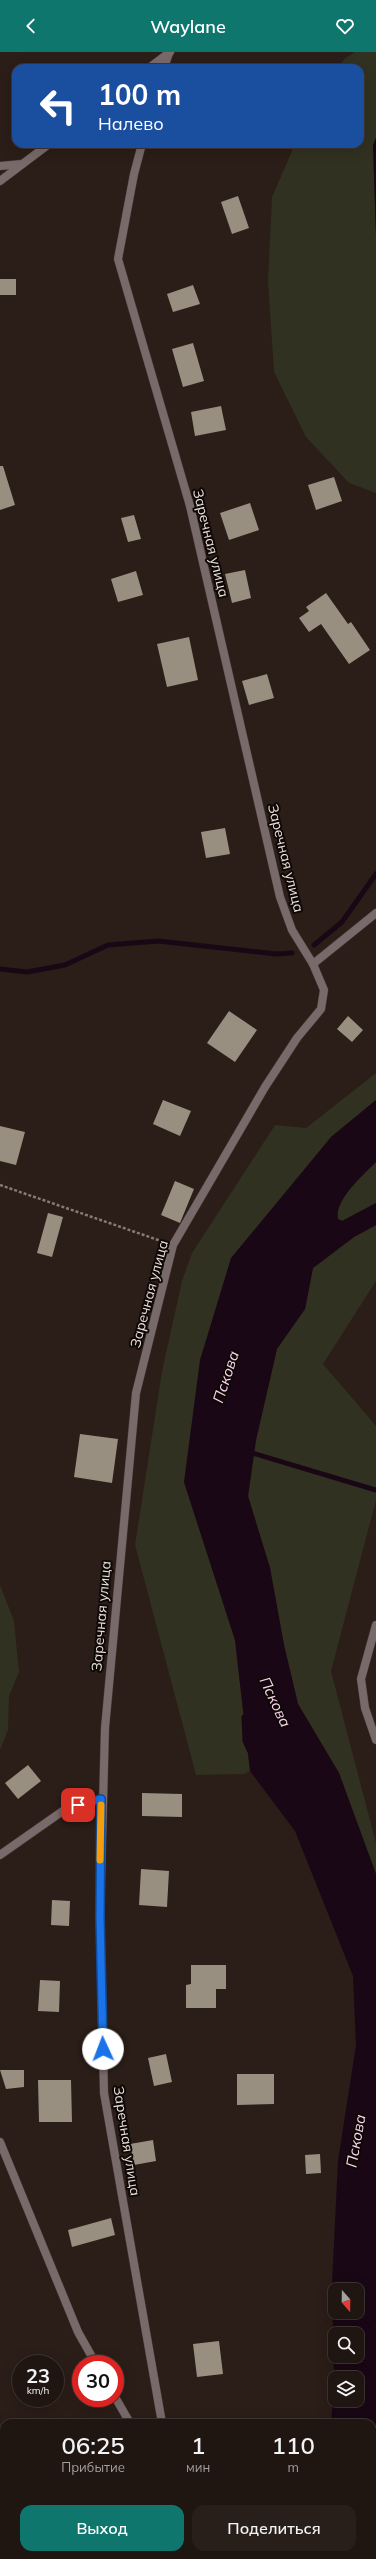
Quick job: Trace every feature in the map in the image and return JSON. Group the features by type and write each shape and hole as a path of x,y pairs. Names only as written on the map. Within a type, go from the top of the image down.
{"street":[{"path":"154,64 169,52"},
{"path":"165,64 169,52"},
{"path":"0,181 44,148"},
{"name":"Заречная улица","path":"141,148 134,174 118,259 190,506 280,897 292,930 313,964 324,990 321,1009 297,1038 265,1087 173,1245 136,1393 119,1556 101,1799 100,1917 104,2093 161,2419"},
{"path":"0,166 22,164"},
{"path":"313,964 376,914"},
{"path":"376,1625 361,1679 365,1708 376,1740"},
{"path":"0,1855 67,1808 101,1799"},
{"path":"0,2142 78,2332 91,2355"},
{"path":"121,2407 128,2419"}],"path":[{"path":"0,1185 173,1245"}],"green space":[{"path":"355,52 376,52 376,138 373,145 376,235 376,493 349,483 306,437 274,372 268,281 272,197 293,148 364,148 364,64 341,64 344,59"},
{"path":"376,1073 376,1100 331,1137 184,1482 235,1640 250,1771 244,1774 196,1775 135,1545 162,1371 182,1281 192,1253 275,1125 306,1128"},
{"path":"376,1162 376,1203 342,1221 338,1219 338,1212 345,1196"},
{"path":"376,1225 376,1281 323,1364 376,1426 376,1500 331,1671 376,1843 376,1874 339,1773 298,1704 284,1645 270,1568 248,1496 256,1440 277,1348 305,1309 313,1268 354,1237"},
{"path":"0,1585 14,1621 19,1672 9,1696 8,1730 0,1750"}],"water":[{"path":"376,138 376,235 373,145"},
{"name":"Пскова","path":"376,1100 376,1162 345,1196 338,1212 338,1219 342,1221 376,1203 376,1225 354,1237 313,1268 305,1309 277,1349 256,1440 248,1496 270,1568 284,1645 298,1704 339,1773 376,1874 376,2419 331,2419 332,2407 364,2407 364,2371 334,2371 334,2363 364,2363 364,2327 333,2327 333,2319 364,2319 364,2283 332,2283 338,2161 356,2045 353,1976 295,1831 250,1771 235,1640 184,1482 200,1360 231,1258 331,1137"}],"building":[{"path":"238,196 249,228 232,234 221,202"},
{"path":"0,279 16,279 16,295 0,295"},
{"path":"193,285 200,304 173,312 167,294"},
{"path":"193,343 204,381 183,387 172,349"},
{"path":"221,406 226,430 195,436 191,412"},
{"path":"0,466 3,466 15,505 0,510"},
{"path":"334,477 342,501 316,510 308,485"},
{"path":"250,503 259,530 229,540 220,513"},
{"path":"134,515 141,539 128,542 121,518"},
{"path":"245,570 251,598 232,603 225,574"},
{"path":"136,571 143,595 118,602 111,579"},
{"path":"326,593 348,624 351,622 370,650 349,664 321,624 309,632 299,618 309,611 306,607"},
{"path":"189,637 198,680 167,687 157,644"},
{"path":"267,674 274,698 249,705 242,681"},
{"path":"225,828 230,854 206,858 201,832"},
{"path":"229,1011 257,1030 235,1062 207,1043"},
{"path":"348,1016 363,1030 352,1042 337,1029"},
{"path":"163,1100 191,1111 180,1136 153,1124"},
{"path":"0,1126 25,1132 16,1165 0,1161"},
{"path":"175,1181 194,1189 180,1223 161,1215"},
{"path":"48,1213 63,1217 52,1257 37,1253"},
{"path":"80,1434 118,1439 112,1483 74,1477"},
{"path":"28,1765 41,1781 18,1799 5,1783"},
{"path":"142,1793 182,1794 182,1817 142,1816"},
{"path":"141,1869 169,1871 167,1907 139,1905"},
{"path":"52,1900 70,1901 69,1926 51,1925"},
{"path":"191,1965 226,1965 226,1989 216,1989 216,2008 186,2008 186,1985 191,1984"},
{"path":"40,1980 60,1981 59,2012 38,2011"},
{"path":"166,2054 172,2082 154,2086 148,2058"},
{"path":"0,2070 24,2070 24,2087 6,2089"},
{"path":"237,2074 274,2074 274,2104 237,2105"},
{"path":"38,2080 71,2080 72,2122 39,2122"},
{"path":"153,2140 156,2161 134,2165 130,2144"},
{"path":"320,2154 321,2173 306,2174 305,2155"},
{"path":"111,2218 115,2235 72,2247 68,2230"},
{"path":"219,2341 223,2374 197,2377 193,2344"}],"waterway":[{"path":"314,945 342,922 376,874"},
{"path":"0,969 27,972 65,965 108,945 158,941 276,954 292,953"},
{"path":"249,1452 376,1490"},
{"path":"244,1717 245,1741 249,1750"}],"slow traffic":[{"path":"100,1860 101,1805"}],"route":[{"path":"78,1805 101,1799 100,1917 103,2049"}]}
